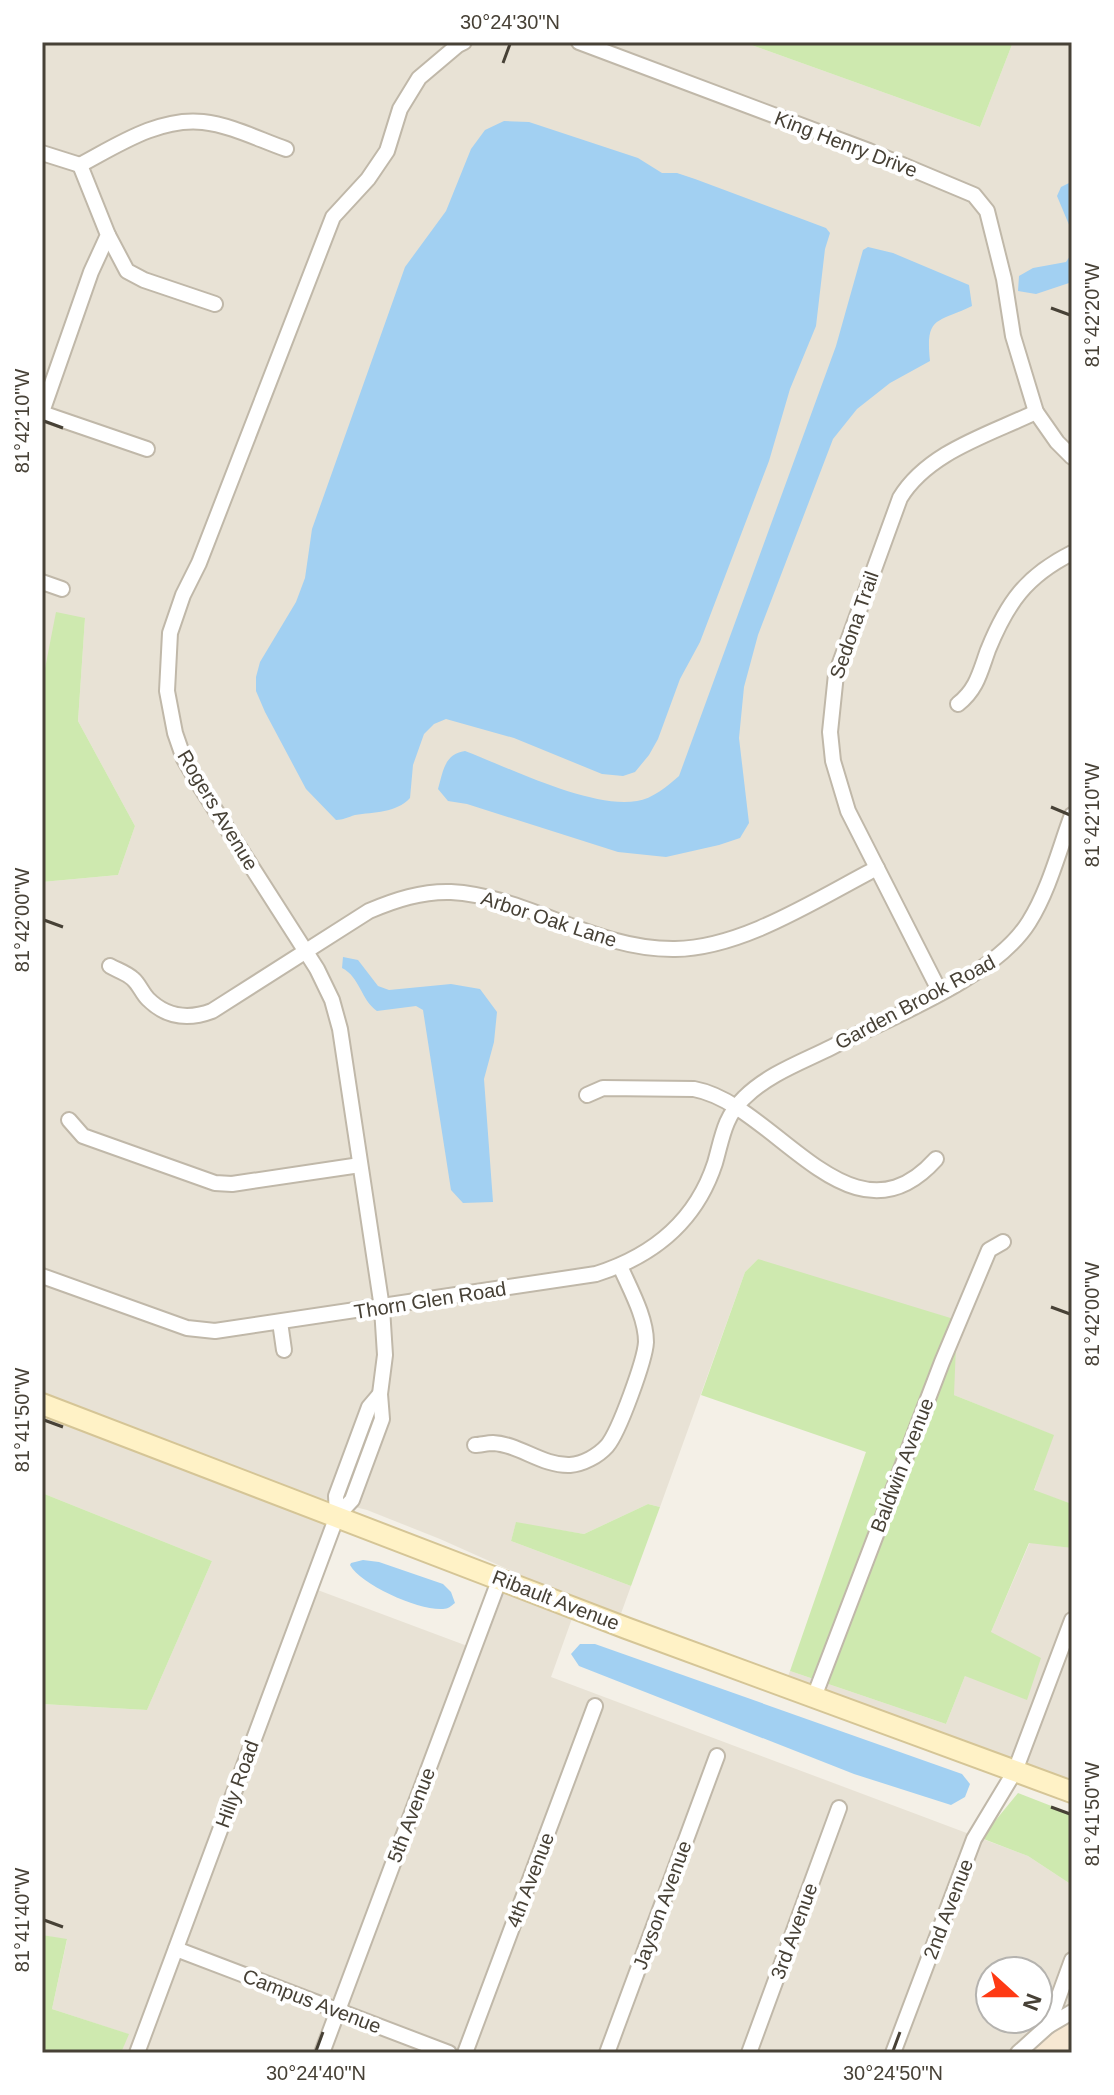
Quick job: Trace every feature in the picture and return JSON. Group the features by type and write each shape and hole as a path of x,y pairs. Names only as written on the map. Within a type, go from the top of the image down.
{"street":[{"name":"Rogers Avenue","path":"337,1516 352,1500 382,1419 380,1394 385,1355 382,1308 340,1029 332,1000 305,951 184,759 175,733 167,691 170,633 333,217 368,179 387,151 400,109 419,78 464,42"},
{"name":"King Henry Drive","path":"579,42 869,151 974,195 987,211 1004,279 1013,336 1036,412"},
{"path":"42,153 80,165 161,125 188,121 220,125 286,149"},
{"path":"80,165 108,235 127,271 144,280 215,304"},
{"path":"108,235 91,272 42,412 147,449"},
{"path":"1036,412 1072,457"},
{"name":"Sedona Trail","path":"940,992 848,811 833,761 831,704 841,655 900,498 910,481 936,460 1036,412"},
{"path":"958,704 972,693 999,623 1010,604 1036,574 1072,553"},
{"path":"42,582 62,589"},
{"name":"Garden Brook Road","path":"736,1106 762,1082 981,970 1016,940 1040,899 1072,815"},
{"name":"Arbor Oak Lane","path":"110,966 132,977 146,997 158,1007 170,1014 186,1017 212,1011 369,911 425,893 450,892 493,900 608,940 645,948 678,949 716,944 752,932 877,868"},
{"path":"587,1095 603,1088 708,1091 736,1106 829,1176 860,1189 902,1185 922,1175 936,1159"},
{"name":"Thorn Glen Road","path":"42,1276 201,1332 382,1308 596,1274 620,1266 658,1245 680,1225 710,1179 722,1130 736,1106"},
{"path":"69,1120 83,1136 215,1183 232,1184 360,1165"},
{"name":"Baldwin Avenue","path":"814,1697 942,1362 989,1250 1003,1242"},
{"path":"475,1445 495,1443 554,1464 567,1465 580,1463 607,1446 616,1431 644,1356 646,1341 644,1326 620,1266"},
{"path":"280,1322 284,1350"},
{"name":"Ribault Avenue","path":"42,1404 1072,1792"},
{"name":"Hilly Road","path":"137,2053 337,1516"},
{"name":"5th Avenue","path":"322,2053 500,1578"},
{"name":"2nd Avenue","path":"893,2053 974,1839 1015,1771 1072,1620"},
{"name":"4th Avenue","path":"465,2053 595,1706"},
{"name":"Jayson Avenue","path":"607,2053 717,1756"},
{"name":"3rd Avenue","path":"749,2053 839,1808"},
{"name":"Campus Avenue","path":"176,1949 449,2053"},
{"path":"1054,2010 1072,1960"},
{"path":"1054,2022 1072,2012"},
{"path":"1018,2053 1038,2035"}],"shaded area":[{"path":"42,42 743,42 980,127 1013,42 1072,42 1072,1504 1034,1491 1053,1435 954,1395 758,1259 745,1272 660,1507 648,1504 584,1534 516,1523 511,1541 631,1586 619,1619 367,1510 315,1497 42,1394 42,882 118,875 135,826 78,721 85,618 42,684"},
{"path":"42,1410 339,1526 315,1589 470,1647 494,1582 574,1613 551,1677 1028,1856 1072,1885 1072,2019 1054,2033 1054,1955 974,1955 974,2035 1052,2035 1033,2050 1035,2053 121,2053 128,2034 52,2009 67,1940 42,1935 42,1704 147,1710 212,1561 42,1493"},
{"path":"1030,1542 1072,1548 1072,1786 786,1681 790,1671 946,1724 965,1676 991,1632"},
{"path":"1072,2019 1072,2053 1035,2053 1032,2050 1054,2035"}],"green space":[{"path":"743,42 1013,42 980,127"},
{"path":"56,612 85,618 78,721 135,826 118,875 42,882 42,684"},
{"path":"758,1259 957,1320 954,1395 1054,1435 1034,1490 1072,1504 1072,1548 1029,1543 991,1632 1041,1658 1027,1700 965,1676 946,1724 790,1671 866,1452 701,1395 745,1272"},
{"path":"42,1493 212,1561 147,1710 42,1704"},
{"path":"648,1504 660,1507 631,1586 511,1541 516,1522 584,1534"},
{"path":"1018,1793 1072,1814 1072,1885 1028,1856 981,1838"},
{"path":"42,1935 67,1939 52,2009 129,2034 121,2053 42,2053"}],"water":[{"path":"504,121 529,122 638,158 662,173 677,173 695,179 826,228 830,233 825,249 816,326 790,389 769,461 700,642 680,679 658,739 635,772 623,776 602,774 514,738 446,719 434,724 424,734 413,765 410,798 391,809 336,820 306,789 265,712 256,691 256,677 260,662 296,602 305,578 312,529 405,267 446,211 471,149 485,130"},
{"path":"1072,184 1072,232 1057,196 1061,187"},
{"path":"868,247 893,253 969,285 972,306 936,323 930,335 930,361 890,383 857,409 833,439 758,635 744,687 739,738 749,823 740,838 666,857 618,852 467,804 448,801 438,789 443,770 453,756 465,751 574,793 618,802 648,798 679,776 836,346 863,250"},
{"path":"1072,253 1072,282 1036,294 1018,291 1019,276 1033,268 1066,262"},
{"path":"343,957 358,960 378,986 389,990 451,984 480,989 497,1012 494,1042 484,1079 493,1202 463,1203 451,1190 423,1010 416,1006 377,1011 367,1001 353,977 342,968"},
{"path":"363,1560 379,1562 443,1584 451,1592 455,1603 446,1608 433,1609 392,1595 366,1581 350,1565"},
{"path":"580,1644 595,1644 962,1774 970,1784 965,1797 951,1805 854,1774 579,1666 571,1654"}]}
